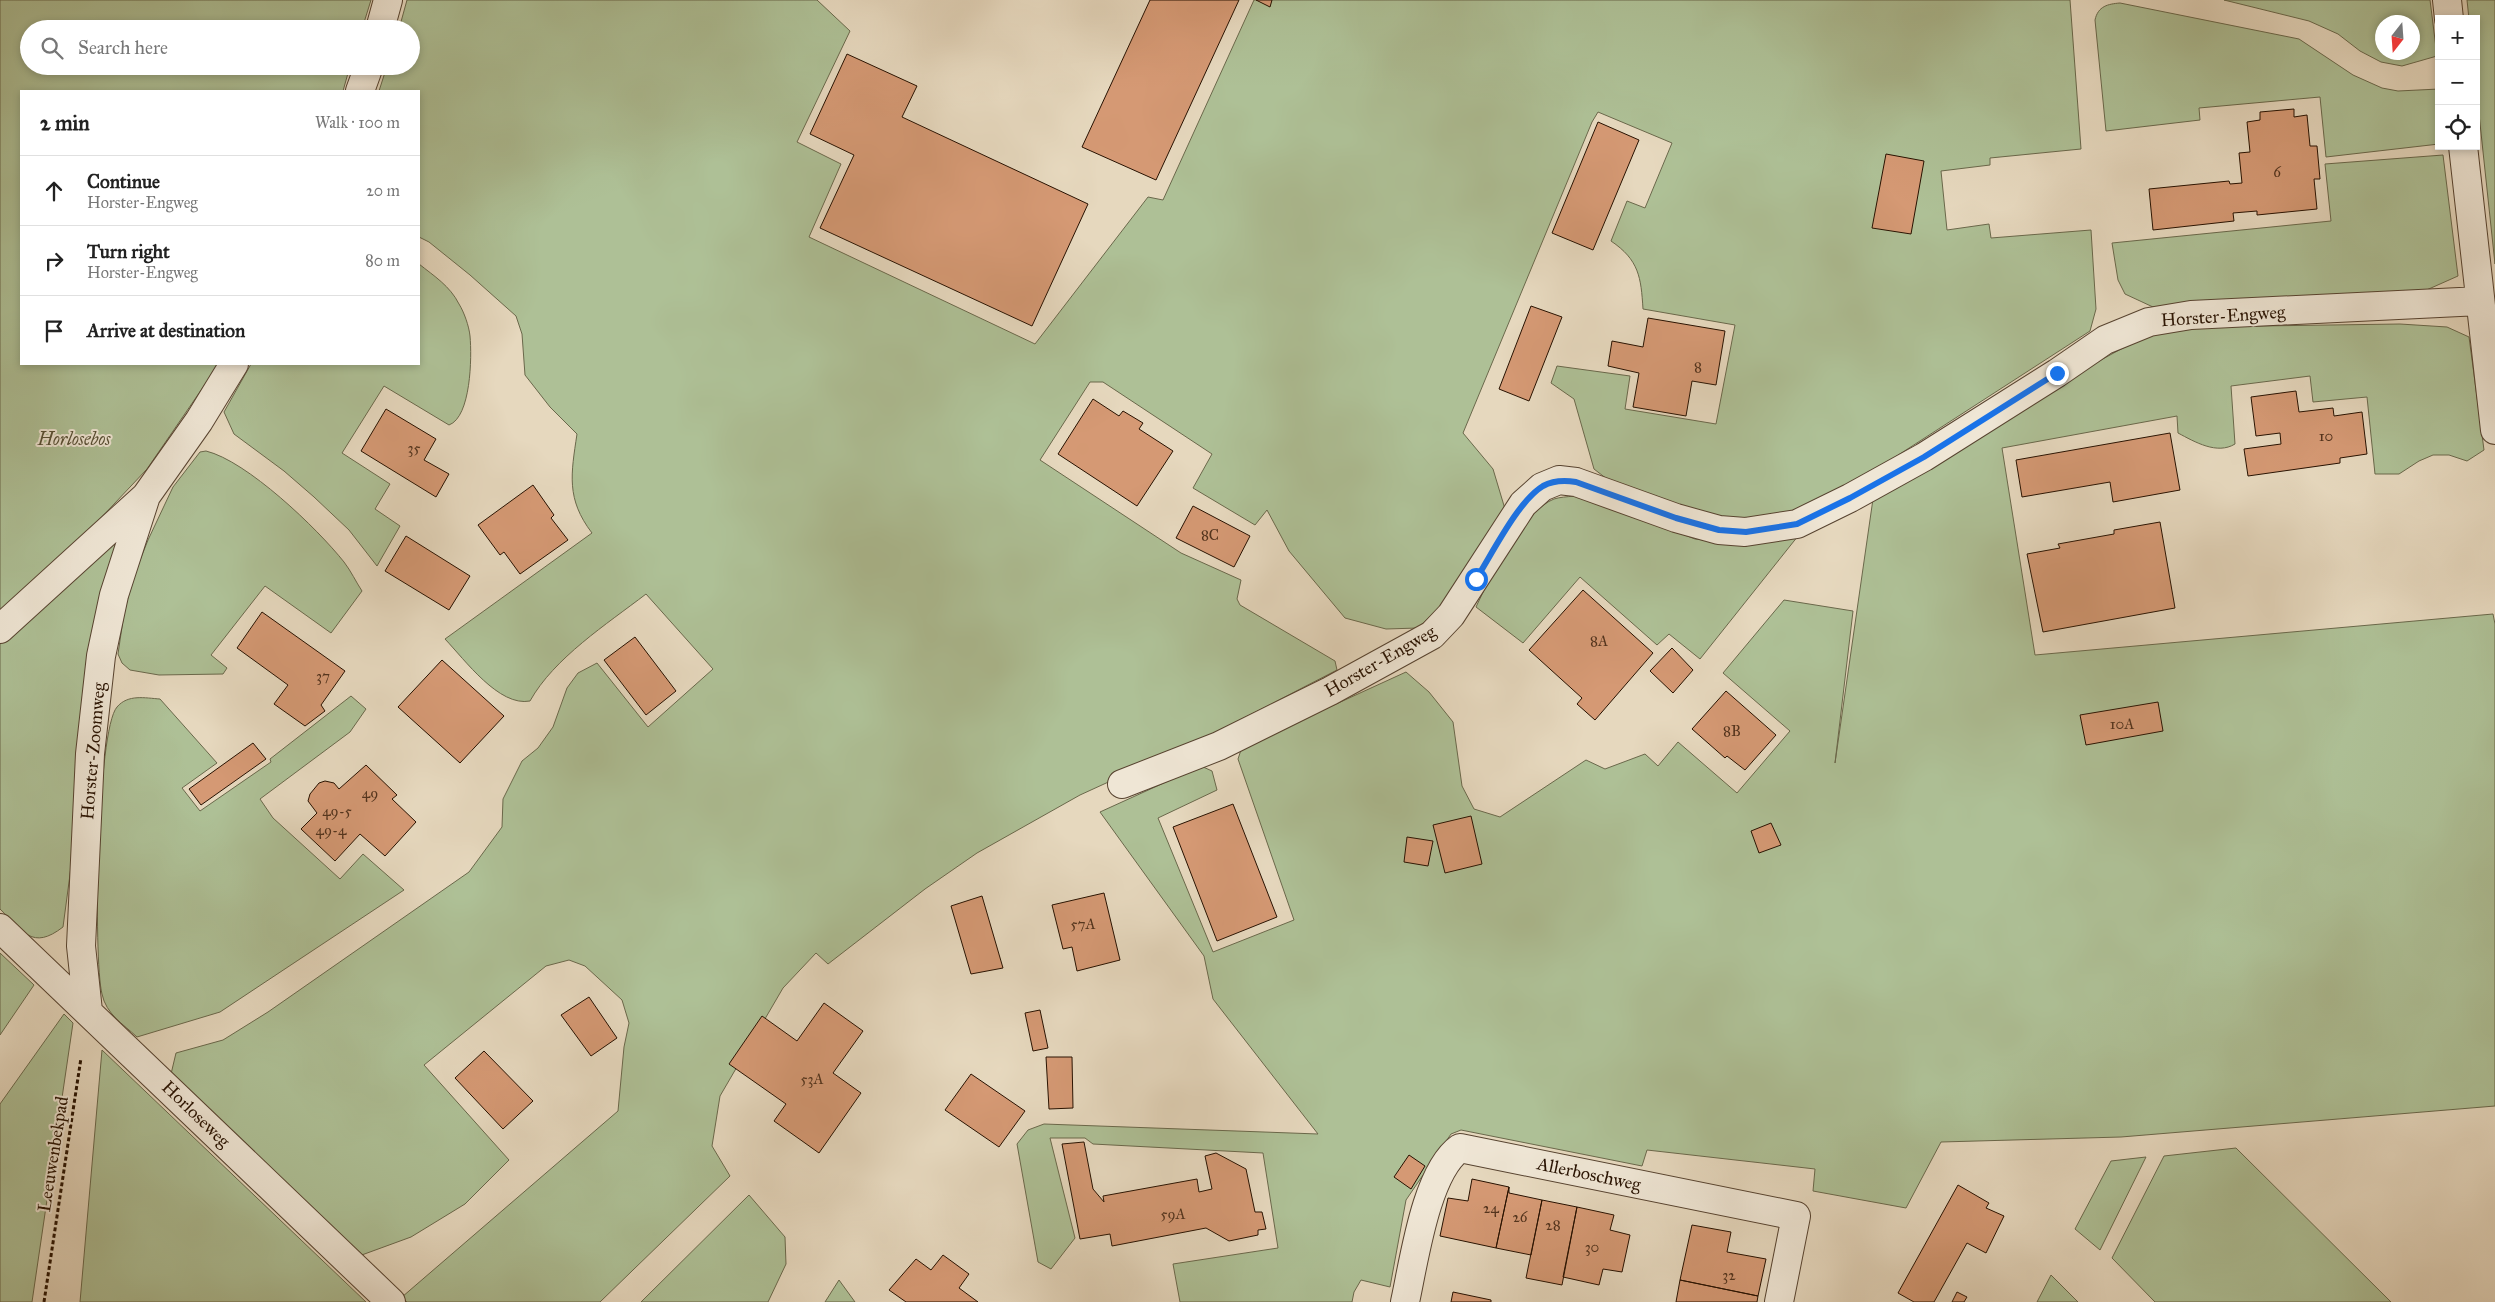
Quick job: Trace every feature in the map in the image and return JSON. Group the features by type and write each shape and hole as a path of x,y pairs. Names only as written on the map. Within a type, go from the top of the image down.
{"street":[{"path":"382,20 388,0"},
{"path":"2447,0 2449,15"},
{"path":"360,90 366,75"},
{"path":"2463,150 2495,430"},
{"name":"Horster-Engweg","path":"1122,784 1227,742 1330,691 1432,635 1451,615 1523,504 1542,486 1559,480 1576,482 1676,518 1719,530 1746,532 1769,530 1797,524 1850,498 1924,457 2057,373 2105,340 2149,322 2191,315 2480,301"},
{"name":"Horster-Zoomweg","path":"0,629 146,496 198,422 233,365"},
{"name":"Horster-Zoomweg","path":"88,1011 81,946 90,754 101,656 114,595 146,496"},
{"name":"Horloseweg","path":"0,928 391,1302"},
{"name":"Allerboschweg","path":"1405,1302 1424,1212 1449,1156 1460,1148 1796,1216 1780,1302"}],"path":[{"name":"Leeuwenbekpad","path":"44,1302 88,1011"}],"green space":[{"name":"Horlosebos","path":"0,0 371,0 365,20 20,20 20,75 347,75 343,90 20,90 20,365 218,365 147,469 98,521 31,585 0,610"},
{"path":"407,0 817,0 850,31 797,142 841,164 809,237 1035,344 1148,197 1163,200 1254,0 2070,0 2081,149 1990,158 1990,165 1941,171 1947,230 1989,224 1991,238 2091,230 2096,309 2090,331 1838,494 1771,519 1722,520 1607,479 1594,469 1574,399 1551,383 1557,366 1630,376 1625,409 1716,424 1735,325 1643,309 1637,270 1628,255 1611,241 1627,201 1645,208 1672,143 1598,112 1592,122 1463,433 1493,469 1505,509 1448,599 1418,628 1386,629 1345,618 1289,551 1267,510 1255,525 1193,488 1212,454 1103,382 1090,382 1040,460 1181,553 1241,580 1237,599 1240,605 1335,661 1337,670 1209,736 1080,795 977,853 925,889 828,964 816,953 783,988 720,1096 712,1146 730,1176 600,1302 407,1302 402,1297 618,1111 624,1047 629,1023 622,1000 585,966 569,960 546,966 424,1065 509,1160 465,1204 411,1237 359,1256 171,1074 176,1053 223,1040 268,1012 469,872 502,827 503,799 522,761 538,748 553,727 567,688 578,673 597,663 648,727 713,669 646,594 567,656 540,685 530,701 518,701 506,697 495,690 483,680 445,639 592,533 578,509 572,486 577,434 550,407 525,375 522,334 516,316 470,275 429,242 420,238 420,90 379,90 384,75 420,75 420,20 401,20"},
{"path":"2224,0 2430,0 2435,57 2402,66 2377,60 2420,60 2420,15 2375,15 2375,59 2360,51 2338,34 2309,21"},
{"path":"2467,0 2495,0 2495,264 2480,123 2480,15 2469,15"},
{"path":"2120,3 2299,39 2353,75 2382,88 2398,91 2435,89 2435,144 2326,157 2320,97 2199,108 2200,120 2106,131 2095,20 2096,15 2101,9 2111,4"},
{"path":"2443,155 2458,276 2422,292 2153,307 2125,294 2118,280 2112,243 2331,221 2325,164"},
{"path":"420,265 451,292 464,315 471,346 470,371 466,399 462,411 456,420 449,425 384,386 342,453 390,484 375,509 400,526 377,566 349,530 314,497 284,471 234,434 224,412 250,365 420,365"},
{"path":"2400,324 2447,327 2469,337 2484,450 2467,461 2449,455 2433,455 2419,461 2399,474 2375,474 2367,397 2313,402 2310,376 2231,386 2235,444 2228,447 2214,448 2206,446 2178,433 2177,416 2002,448 2035,655 2493,614 2495,624 2495,1106 2121,1137 1941,1142 1906,1208 1813,1191 1815,1169 1647,1150 1642,1166 1461,1130 1451,1134 1406,1200 1390,1287 1361,1280 1354,1292 1352,1302 1180,1302 1173,1264 1278,1248 1263,1153 1093,1144 1085,1138 1050,1138 1075,1238 1051,1269 1038,1262 1017,1144 1028,1130 1044,1124 1318,1134 1213,999 1204,956 1100,812 1201,766 1212,771 1217,790 1158,818 1213,952 1294,920 1238,759 1242,747 1406,672 1429,692 1453,722 1462,786 1474,809 1500,817 1586,760 1605,769 1645,754 1658,766 1678,742 1737,793 1790,731 1723,673 1784,600 1853,611 1835,763 1873,499 2035,396 2121,349 2155,334 2190,327"},
{"path":"206,451 223,457 241,468 280,497 332,548 349,569 362,591 331,633 265,586 211,655 227,668 223,674 159,675 130,670 122,663 118,654 124,613 134,575 173,487 200,452"},
{"path":"1573,496 1589,498 1695,539 1715,541 1802,531 1700,659 1669,634 1657,645 1580,577 1523,643 1476,607 1509,546 1531,517 1542,506 1554,499"},
{"path":"115,539 119,541 99,602 88,650 71,867 63,927 52,934 36,938 22,931 0,909 0,644"},
{"path":"351,696 366,709 350,732 260,799 273,818 340,879 363,854 404,890 220,1012 137,1037 107,1007 102,994 99,972 98,893 101,798 110,724 117,707 131,698 160,699 217,763 182,788 200,811 271,762 270,759"},
{"path":"0,953 34,985 0,1035"},
{"path":"64,1014 73,1023 32,1302 0,1302 0,1104"},
{"path":"102,1050 366,1302 80,1302"},
{"path":"2236,1148 2391,1302 2155,1302 2112,1258 2164,1156"},
{"path":"2146,1157 2100,1250 2075,1229 2111,1161"},
{"path":"749,1195 785,1237 786,1264 768,1302 641,1302"},
{"path":"2051,1275 2078,1302 2037,1302"},
{"path":"839,1280 855,1302 825,1302"}],"building":[{"path":"1150,0 1239,0 1156,180 1082,147"},
{"path":"1256,0 1272,0 1270,7"},
{"path":"847,54 917,86 902,117 1088,204 1032,326 820,228 854,155 810,134"},
{"path":"2294,109 2294,117 2307,115 2310,146 2317,146 2320,179 2314,179 2317,209 2257,215 2257,211 2233,213 2234,221 2153,230 2149,189 2229,181 2230,184 2242,183 2239,153 2250,152 2247,122 2260,120 2260,112"},
{"path":"1598,122 1639,140 1593,250 1552,233"},
{"path":"1886,154 1924,161 1911,234 1872,228"},
{"path":"1531,306 1562,317 1529,401 1499,389"},
{"path":"1648,318 1725,331 1716,385 1692,381 1686,416 1633,407 1639,373 1608,366 1612,341 1643,347"},
{"path":"2296,391 2299,412 2333,408 2334,416 2362,412 2367,454 2340,458 2340,463 2248,476 2244,449 2281,444 2280,433 2256,436 2251,397"},
{"path":"1093,399 1119,416 1123,411 1143,423 1139,429 1173,451 1137,506 1058,454"},
{"path":"386,409 436,439 424,460 449,474 436,497 361,451"},
{"path":"2170,433 2180,490 2113,502 2110,482 2022,497 2016,460"},
{"path":"533,485 554,515 551,518 568,540 520,574 504,552 500,555 478,525"},
{"path":"1193,506 1250,536 1234,567 1176,538"},
{"path":"2160,522 2175,608 2043,632 2027,554 2060,548 2058,544 2114,534 2114,530"},
{"path":"406,536 470,576 449,610 385,571"},
{"path":"1583,590 1653,653 1595,720 1577,704 1582,698 1529,650"},
{"path":"262,612 345,671 321,705 325,711 305,726 274,704 288,685 237,648"},
{"path":"635,637 676,691 646,715 604,660"},
{"path":"1672,648 1693,670 1673,693 1650,671"},
{"path":"442,660 504,716 460,763 398,707"},
{"path":"1726,691 1776,735 1745,770 1727,756 1725,758 1692,729"},
{"path":"2158,702 2163,731 2086,745 2080,715"},
{"path":"253,743 266,759 201,805 189,789"},
{"path":"366,765 397,795 392,799 416,822 385,856 360,834 335,861 301,829 317,813 308,801 310,794 319,783 325,781 334,783 339,789"},
{"path":"1233,804 1277,917 1217,941 1173,827"},
{"path":"1471,816 1482,864 1445,873 1433,825"},
{"path":"1771,823 1781,845 1759,853 1751,831"},
{"path":"1407,837 1433,841 1428,866 1404,862"},
{"path":"1104,893 1120,960 1077,971 1072,947 1063,949 1052,905"},
{"path":"982,896 1003,968 971,974 951,906"},
{"path":"589,997 617,1038 591,1056 561,1015"},
{"path":"824,1003 863,1031 833,1073 861,1093 819,1153 774,1121 786,1104 729,1064 762,1016 797,1041"},
{"path":"1040,1010 1048,1048 1033,1051 1025,1013"},
{"path":"484,1051 533,1101 503,1129 455,1078"},
{"path":"1046,1057 1072,1057 1073,1108 1049,1109"},
{"path":"971,1074 1025,1111 999,1147 945,1110"},
{"path":"1084,1142 1093,1189 1104,1202 1103,1196 1197,1179 1199,1192 1212,1189 1205,1156 1216,1153 1246,1169 1255,1212 1262,1212 1266,1229 1258,1230 1258,1235 1229,1241 1206,1228 1112,1246 1110,1234 1080,1239 1062,1144"},
{"path":"1409,1155 1425,1166 1411,1189 1394,1177"},
{"path":"1472,1179 1509,1187 1496,1248 1440,1236 1448,1198 1468,1201"},
{"path":"1958,1185 1989,1203 1986,1208 2004,1216 1986,1253 1967,1243 1934,1302 1914,1302 1898,1293"},
{"path":"1509,1187 1509,1193 1542,1200 1531,1255 1496,1248"},
{"path":"1542,1200 1577,1207 1562,1285 1526,1278"},
{"path":"1577,1207 1614,1215 1610,1230 1630,1235 1622,1272 1603,1269 1599,1285 1563,1277"},
{"path":"1692,1225 1731,1232 1727,1252 1766,1259 1758,1296 1680,1280"},
{"path":"943,1255 969,1274 959,1288 978,1302 906,1302 889,1290 916,1259 931,1270"},
{"path":"1680,1280 1758,1296 1757,1302 1676,1302"},
{"path":"1453,1292 1491,1300 1491,1302 1451,1302"},
{"path":"1957,1292 1967,1297 1964,1302 1952,1302"}],"route":[{"path":"1476,579 1523,504 1542,486 1559,480 1576,482 1626,498 1676,518 1719,530 1746,532 1769,530 1797,524 1850,498 1924,457 2057,373"}]}
